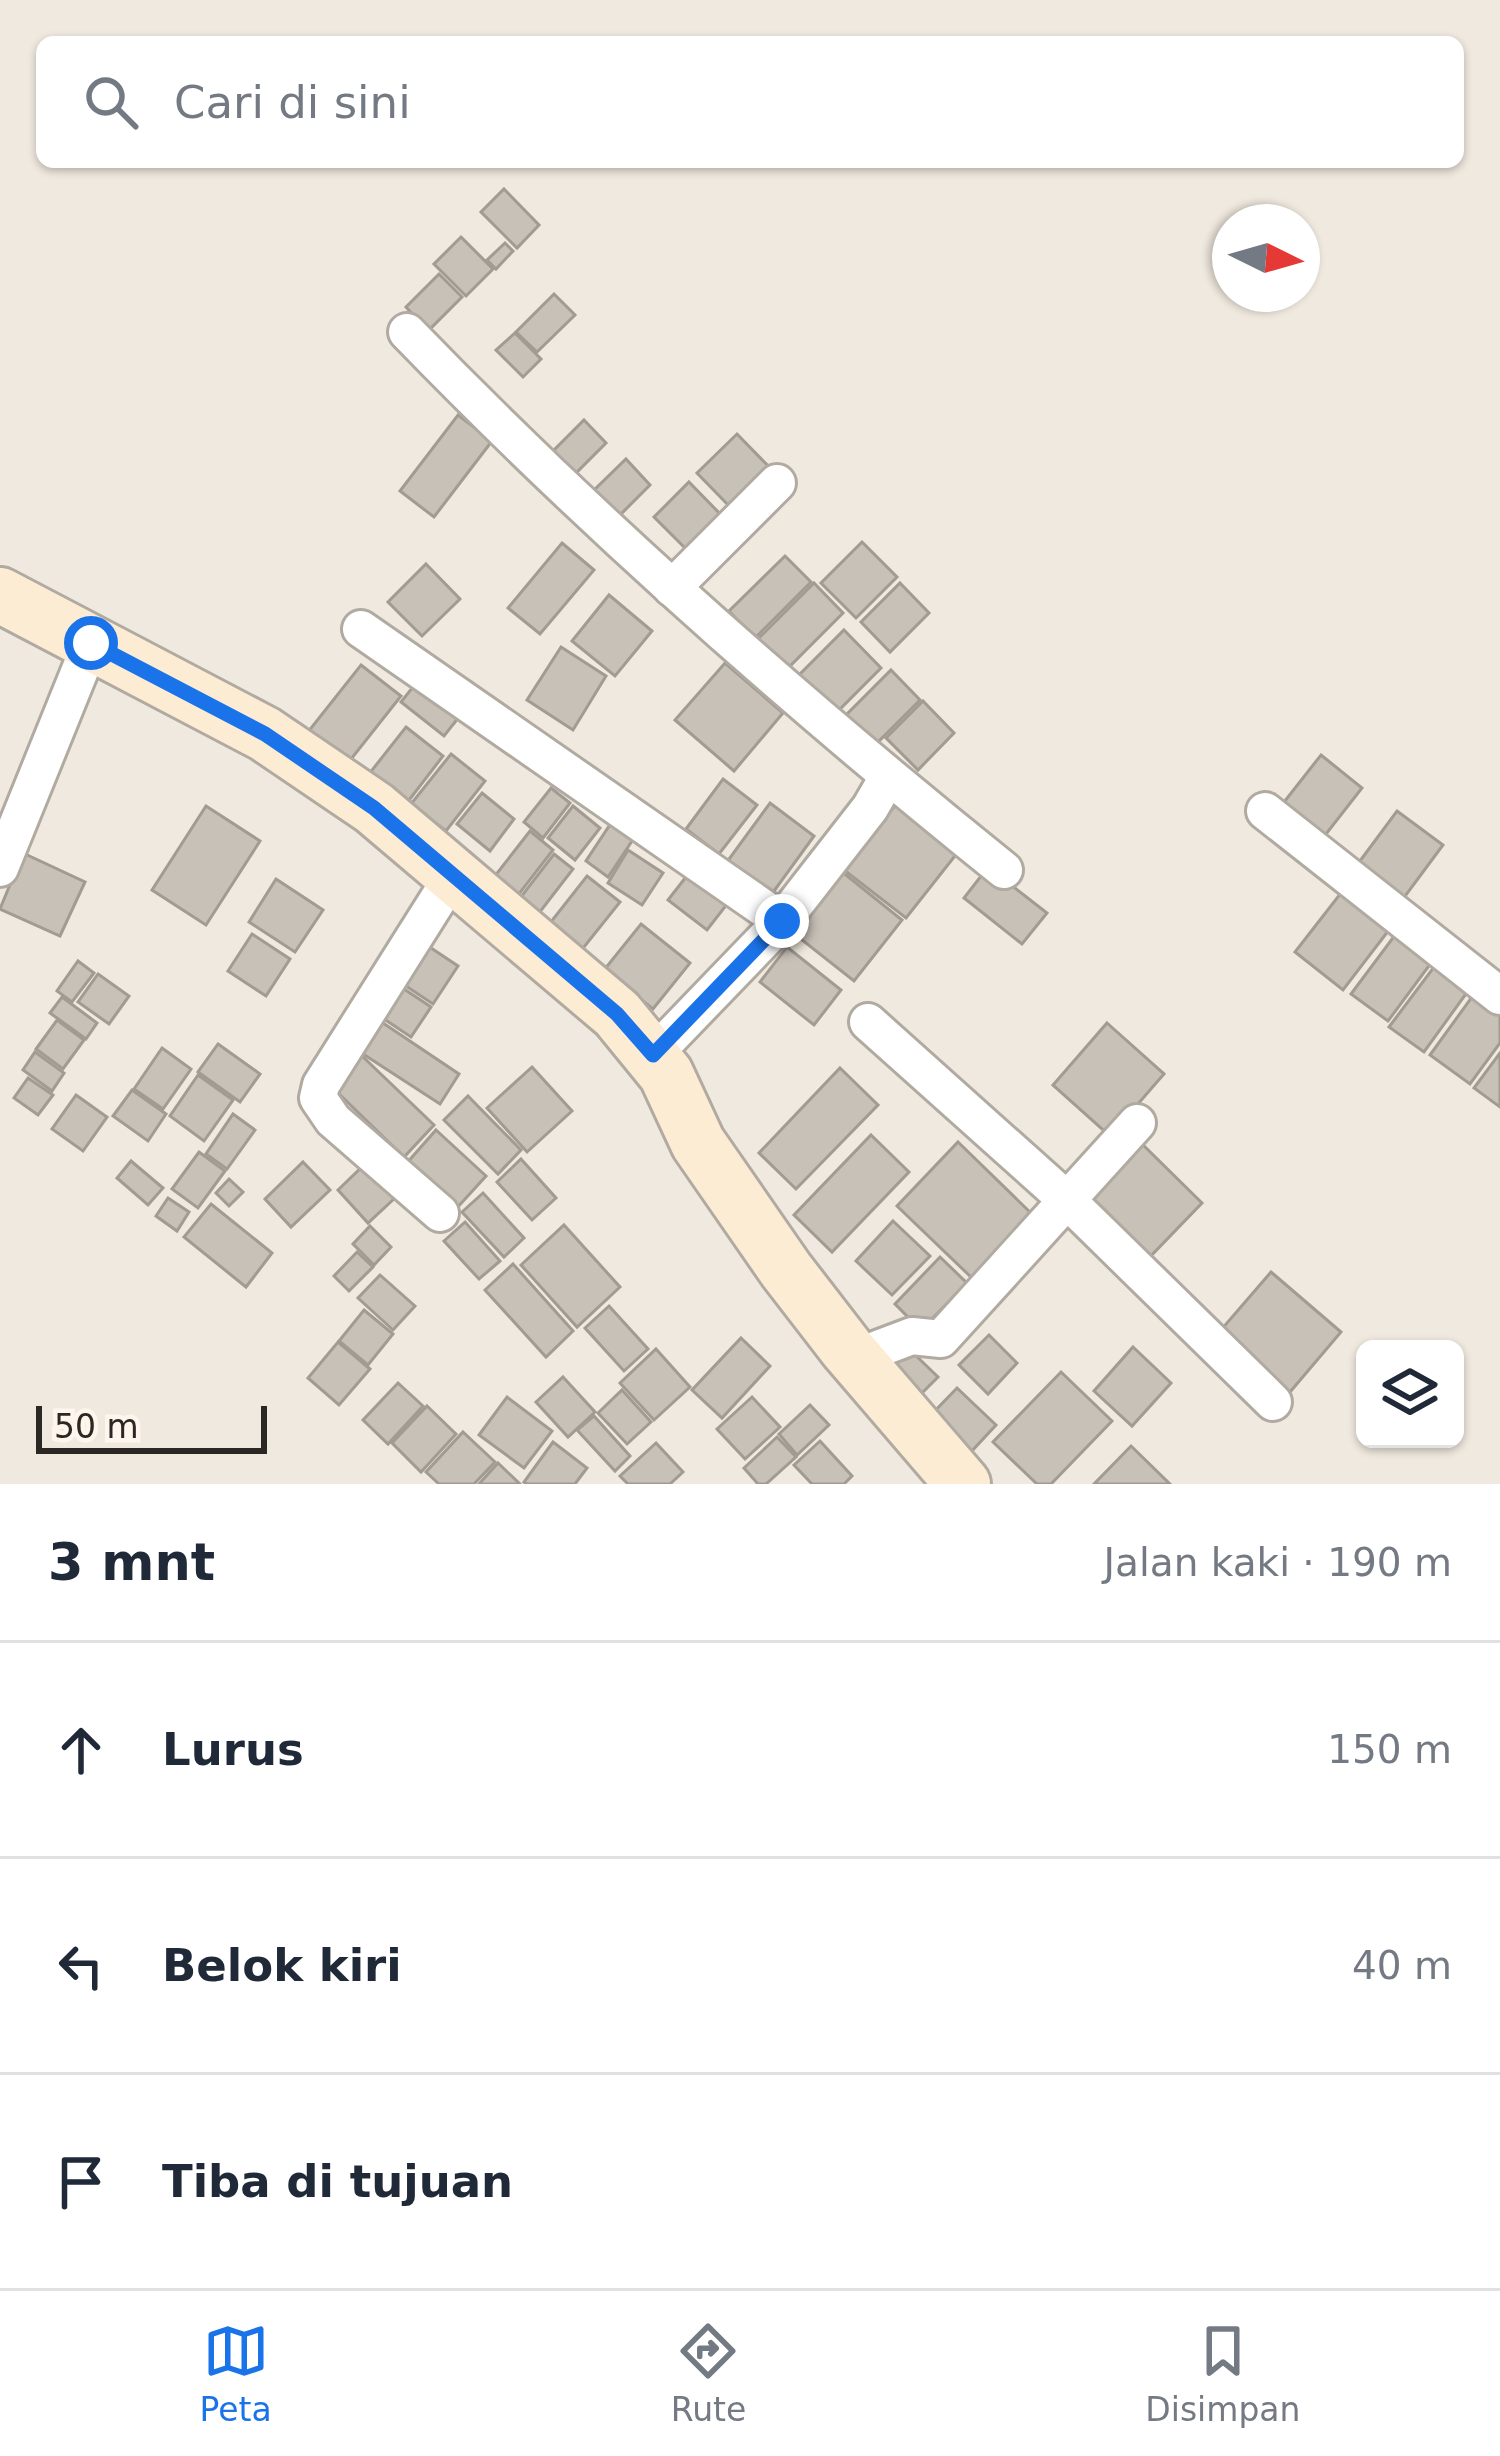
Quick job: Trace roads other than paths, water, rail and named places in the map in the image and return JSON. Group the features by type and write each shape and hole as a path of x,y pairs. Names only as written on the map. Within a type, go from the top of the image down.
{"street":[{"path":"407,332 525,453 672,588 888,777 1004,870"},
{"path":"672,588 777,483"},
{"path":"0,595 265,734 374,808 617,1014 653,1055 698,1143 786,1270 963,1484"},
{"path":"361,629 782,921"},
{"path":"0,868 91,643"},
{"path":"653,1055 782,921 870,808 888,777"},
{"path":"1265,811 1500,996"},
{"path":"440,1213 333,1120 318,1098 321,1085 454,874"},
{"path":"868,1022 1069,1202 1274,1402"},
{"path":"847,1349 867,1353 912,1336 941,1339 1137,1123"}]}
